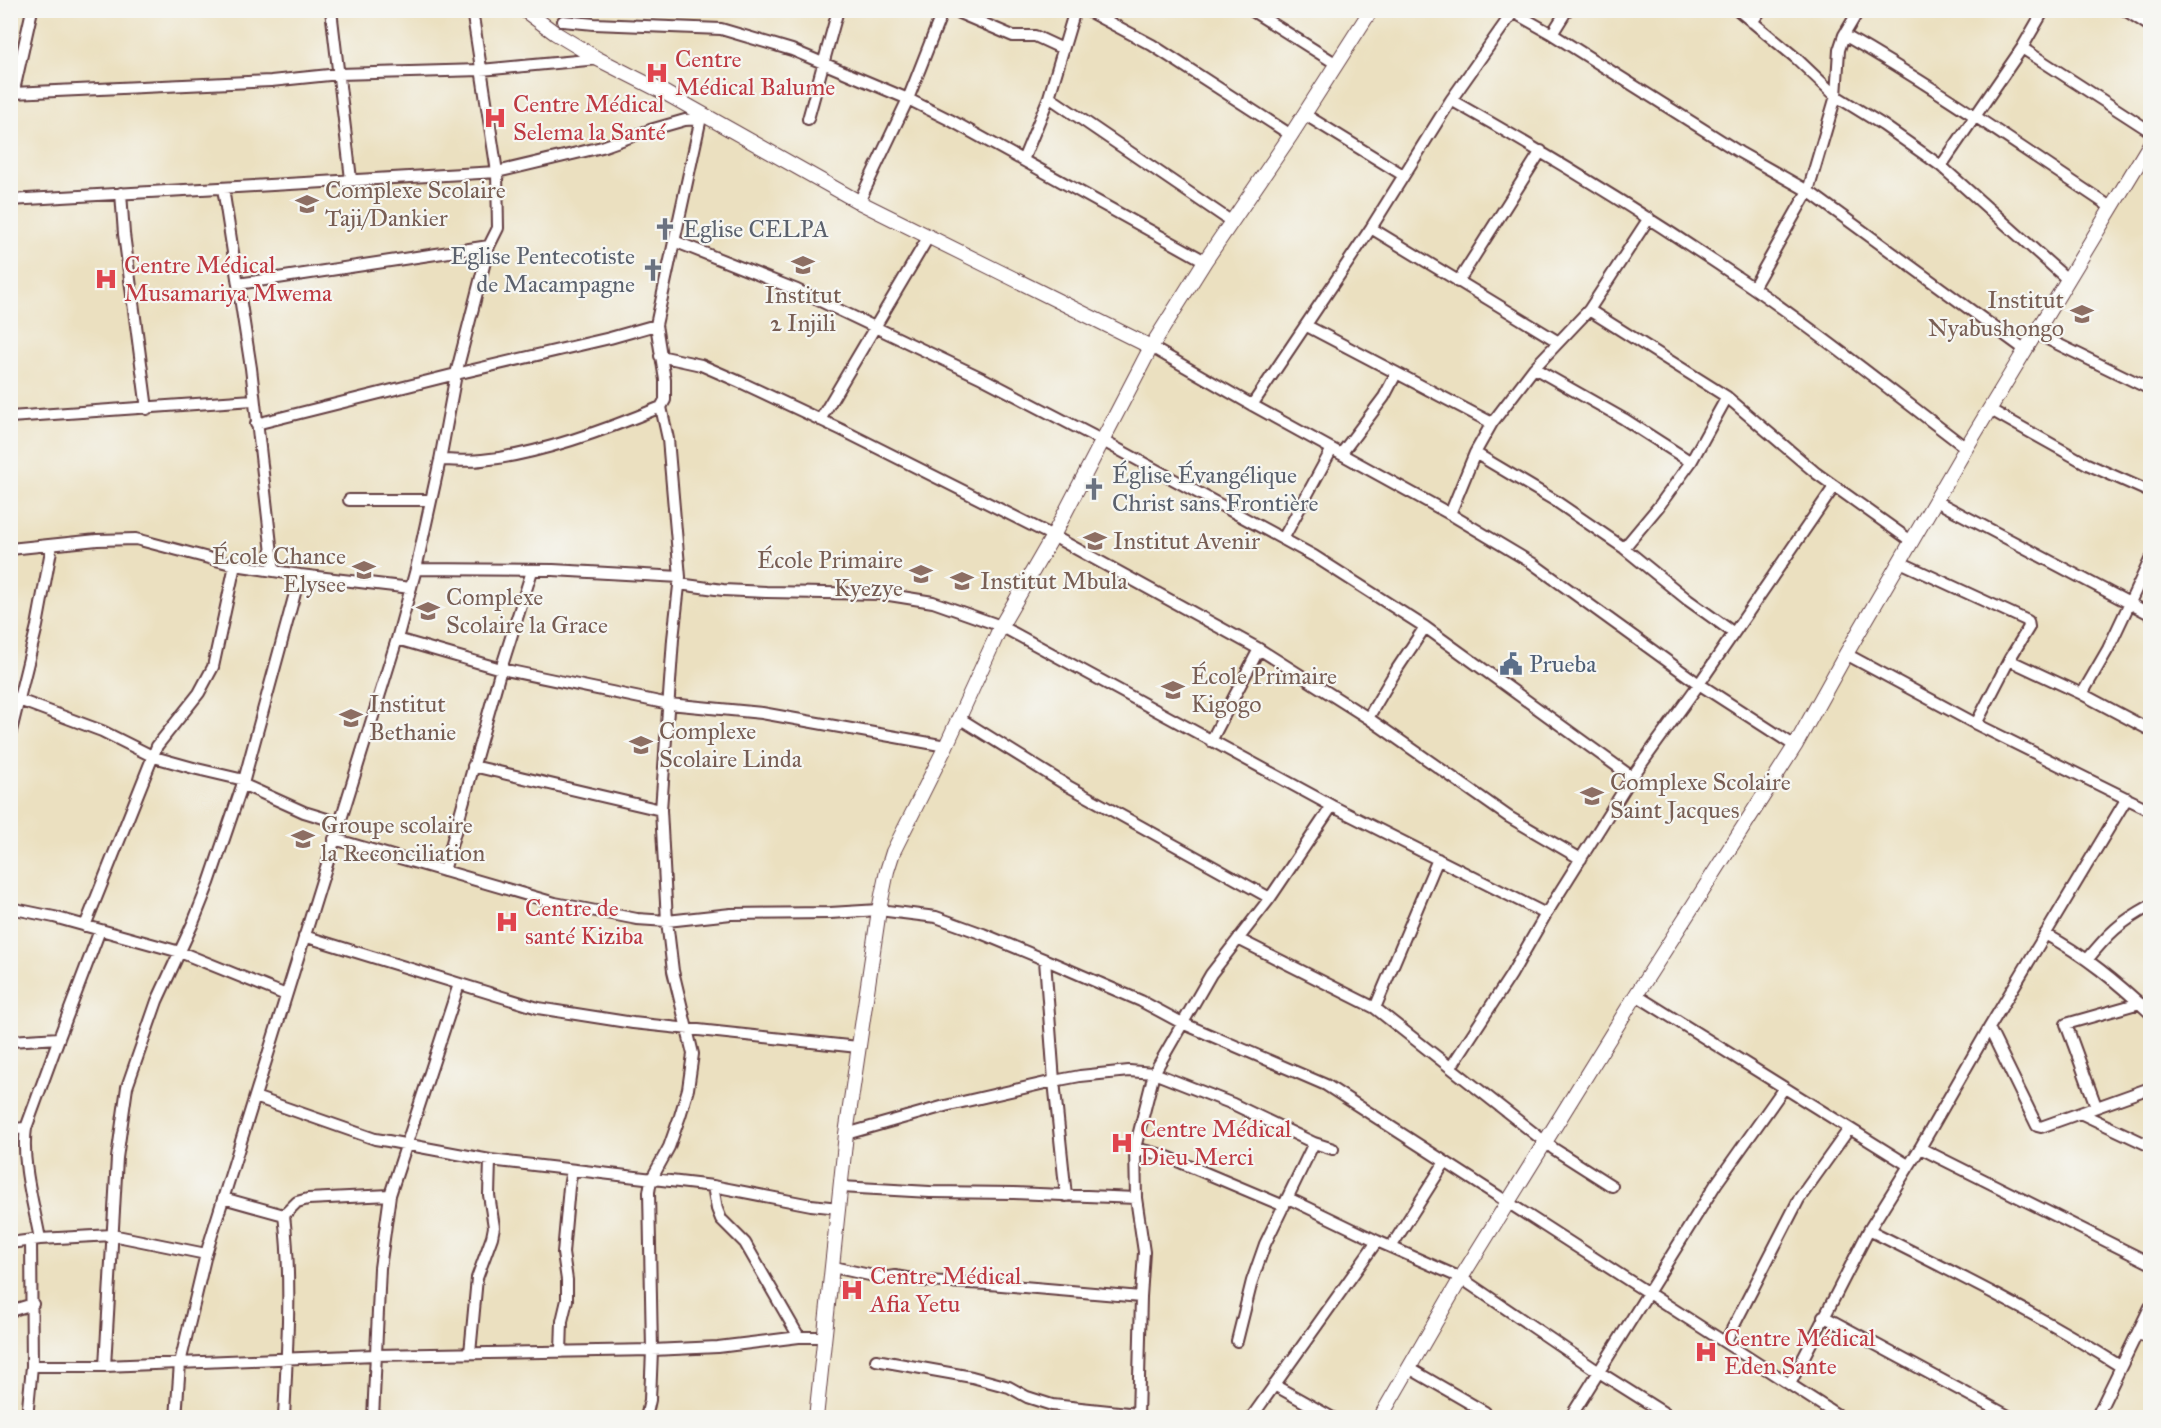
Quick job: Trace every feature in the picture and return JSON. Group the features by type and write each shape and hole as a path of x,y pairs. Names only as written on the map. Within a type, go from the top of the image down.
{"street":[{"path":"10,108 32,10"},
{"path":"331,10 351,179"},
{"path":"177,1418 180,1363 206,1254 398,639 440,460 456,374 489,246 498,228 496,172 472,10"},
{"path":"524,10 555,33 598,59 859,202 1151,347 1450,514 1567,586 1699,684 1795,746"},
{"path":"555,33 571,10"},
{"path":"808,118 838,10"},
{"path":"859,202 908,99 943,10"},
{"path":"952,10 1013,36 1035,36 1063,49"},
{"path":"1023,160 1049,97 1075,10"},
{"path":"1086,10 1152,45 1290,135"},
{"path":"1251,10 1335,63"},
{"path":"816,1418 846,1134 879,910 886,871 893,852 946,746 1001,626 1053,536 1151,347 1371,10"},
{"path":"1552,34 1567,10"},
{"path":"1738,10 1796,58 1836,96 1883,125 1941,166 2068,280"},
{"path":"1752,22 1761,10"},
{"path":"1753,288 1808,191 1836,96 1837,58 1844,35 1859,10"},
{"path":"1941,166 2022,48 2044,10"},
{"path":"2125,10 2151,26"},
{"path":"1252,405 1307,326 1451,100 1512,11 1739,152 1808,191 2024,349"},
{"path":"563,21 721,29 792,50 908,99 1205,261"},
{"path":"1844,35 1899,66 1977,116 2112,208"},
{"path":"2022,48 2151,131"},
{"path":"13,93 271,81 339,74 481,70 598,59"},
{"path":"1049,97 1232,222"},
{"path":"1451,100 1541,151 1649,218 1753,288 1966,448"},
{"path":"1304,114 1403,175"},
{"path":"10,200 496,172 591,150 701,116"},
{"path":"440,460 480,460 506,457 591,433 661,407 665,400 665,380 657,325 701,116"},
{"path":"1380,1418 1461,1278 1636,994 1795,746 1911,541 2024,349 2151,144"},
{"path":"1458,282 1541,151"},
{"path":"223,188 250,368 274,571"},
{"path":"121,193 124,234 147,409"},
{"path":"1450,514 1475,453 1492,423 1557,341 1589,310 1649,218"},
{"path":"1371,228 1557,341"},
{"path":"820,420 929,236"},
{"path":"674,241 768,278 876,326 982,378 1314,556 1425,627 1632,777"},
{"path":"238,284 489,246"},
{"path":"1589,310 1727,397 1834,487 1911,541"},
{"path":"256,424 657,325"},
{"path":"1307,326 1492,423"},
{"path":"2034,333 2151,388"},
{"path":"660,356 700,365 820,420 1053,536 1259,649 1368,718 1509,817 1581,859"},
{"path":"1534,368 1691,462"},
{"path":"1283,539 1336,451 1384,397 1396,374"},
{"path":"1624,548 1691,462 1727,397"},
{"path":"10,417 253,400"},
{"path":"646,1418 650,1400 652,1350 649,1192 651,1180 669,1147 688,1089 693,1054 673,971 667,921 661,810 679,581 668,438 661,407"},
{"path":"1989,409 2087,464 2151,492"},
{"path":"1475,453 1554,500 1624,548 1688,600 1734,633"},
{"path":"1451,1066 1511,975 1546,914 1632,777 1699,684 1834,487"},
{"path":"349,500 430,500"},
{"path":"1936,501 2151,614"},
{"path":"10,549 97,540 136,539 235,565 411,588"},
{"path":"10,735 37,626 52,545"},
{"path":"2082,694 2151,560"},
{"path":"1900,562 2028,621 2029,627 1976,724"},
{"path":"85,926 157,746 199,693 213,667 235,565"},
{"path":"416,569 532,571 679,581 723,590 884,594 933,602 1001,626 1332,807 1546,914"},
{"path":"444,872 501,669 532,571"},
{"path":"105,1366 117,1158 127,1087 157,1001 209,883 243,782 300,575"},
{"path":"1368,718 1396,669 1425,627"},
{"path":"398,639 501,669 669,705 762,713 946,746"},
{"path":"1211,741 1259,649"},
{"path":"1846,654 1976,724 2151,810"},
{"path":"2009,660 2151,730"},
{"path":"19,700 102,731 154,757 243,782 304,812 340,823"},
{"path":"959,718 1068,786 1270,898"},
{"path":"473,766 661,810"},
{"path":"1790,1384 1869,1230 2127,798"},
{"path":"876,1360 972,1377 1009,1388 1052,1405 1138,1416 1144,1252 1136,1198 1135,1148 1154,1073 1211,974 1270,898 1332,807"},
{"path":"334,839 555,903 602,913 667,921 731,914 879,910 936,917 1141,1001 1182,1023 1326,1085 1842,1418"},
{"path":"1375,1008 1438,859"},
{"path":"2087,960 2112,931 2125,920 2151,906"},
{"path":"10,908 180,952 286,995"},
{"path":"27,1418 32,1366 36,1239 24,1139 26,1128 99,930"},
{"path":"2045,934 2066,945 2110,976 2151,1013"},
{"path":"304,936 538,1008 687,1030 858,1047"},
{"path":"1239,939 1375,1008 1545,1142 1612,1186"},
{"path":"1045,960 1066,1196"},
{"path":"373,1418 380,1268 390,1195 459,984"},
{"path":"1636,994 1908,1166"},
{"path":"2096,1106 2066,1024 2140,1003"},
{"path":"1989,1028 2035,1125 2041,1127 2151,1088"},
{"path":"10,1041 59,1038"},
{"path":"846,1134 945,1106 1054,1081 1129,1071 1154,1073 1233,1104 1314,1143 1333,1149"},
{"path":"1570,1418 1716,1184 1784,1088"},
{"path":"255,1097 375,1139 490,1160 713,1186 811,1205 839,1208"},
{"path":"2080,1113 2151,1146"},
{"path":"10,1129 26,1128"},
{"path":"1726,1341 1799,1199 1849,1129"},
{"path":"1237,1341 1265,1244 1314,1143"},
{"path":"1135,1148 1163,1155 1286,1202 1461,1278 1599,1372 1672,1418"},
{"path":"1920,1148 2151,1263"},
{"path":"470,1353 477,1278 494,1227 489,1194 490,1160"},
{"path":"1391,1247 1445,1162"},
{"path":"561,1352 562,1321 567,1300 562,1252 572,1170"},
{"path":"713,1186 721,1219 745,1242 799,1337"},
{"path":"841,1188 1136,1198"},
{"path":"284,1215 297,1202 308,1199 390,1195"},
{"path":"223,1198 284,1215"},
{"path":"284,1215 287,1241 284,1418"},
{"path":"1869,1230 2001,1296 2120,1366"},
{"path":"10,1243 36,1239 112,1235 206,1254"},
{"path":"1251,1418 1377,1241"},
{"path":"833,1267 883,1278 895,1276 924,1281 1141,1297"},
{"path":"10,1311 33,1304"},
{"path":"2096,1418 2151,1307"},
{"path":"1823,1316 2012,1418"},
{"path":"2137,1334 2151,1338"},
{"path":"32,1366 105,1366 286,1358 652,1350 718,1347 799,1337 825,1337"},
{"path":"1409,1368 1485,1412"},
{"path":"1274,1385 1333,1418"}],"place":[{"name":"Centre Médical Balume","path":"657,73"},
{"name":"Centre Médical Selema la Santé","path":"495,118"},
{"name":"Complexe Scolaire Taji/Dankier","path":"307,204"},
{"name":"Eglise CELPA","path":"665,229"},
{"name":"Institut 2 Injili","path":"803,265"},
{"name":"Eglise Pentecotiste de Macampagne","path":"653,270"},
{"name":"Centre Médical Musamariya Mwema","path":"106,279"},
{"name":"Institut Nyabushongo","path":"2082,314"},
{"name":"Église Évangélique Christ sans Frontière","path":"1094,489"},
{"name":"Institut Avenir","path":"1095,541"},
{"name":"École Chance Elysee","path":"364,570"},
{"name":"École Primaire Kyezye","path":"921,574"},
{"name":"Institut Mbula","path":"962,581"},
{"name":"Complexe Scolaire la Grace","path":"428,611"},
{"name":"Prueba","path":"1511,664"},
{"name":"École Primaire Kigogo","path":"1173,690"},
{"name":"Institut Bethanie","path":"351,718"},
{"name":"Complexe Scolaire Linda","path":"641,745"},
{"name":"Complexe Scolaire Saint Jacques","path":"1592,796"},
{"name":"Groupe scolaire la Reconciliation","path":"303,839"},
{"name":"Centre de santé Kiziba","path":"507,922"},
{"name":"Centre Médical Dieu Merci","path":"1122,1143"},
{"name":"Centre Médical Afia Yetu","path":"852,1290"},
{"name":"Centre Médical Eden Sante","path":"1706,1352"}]}
